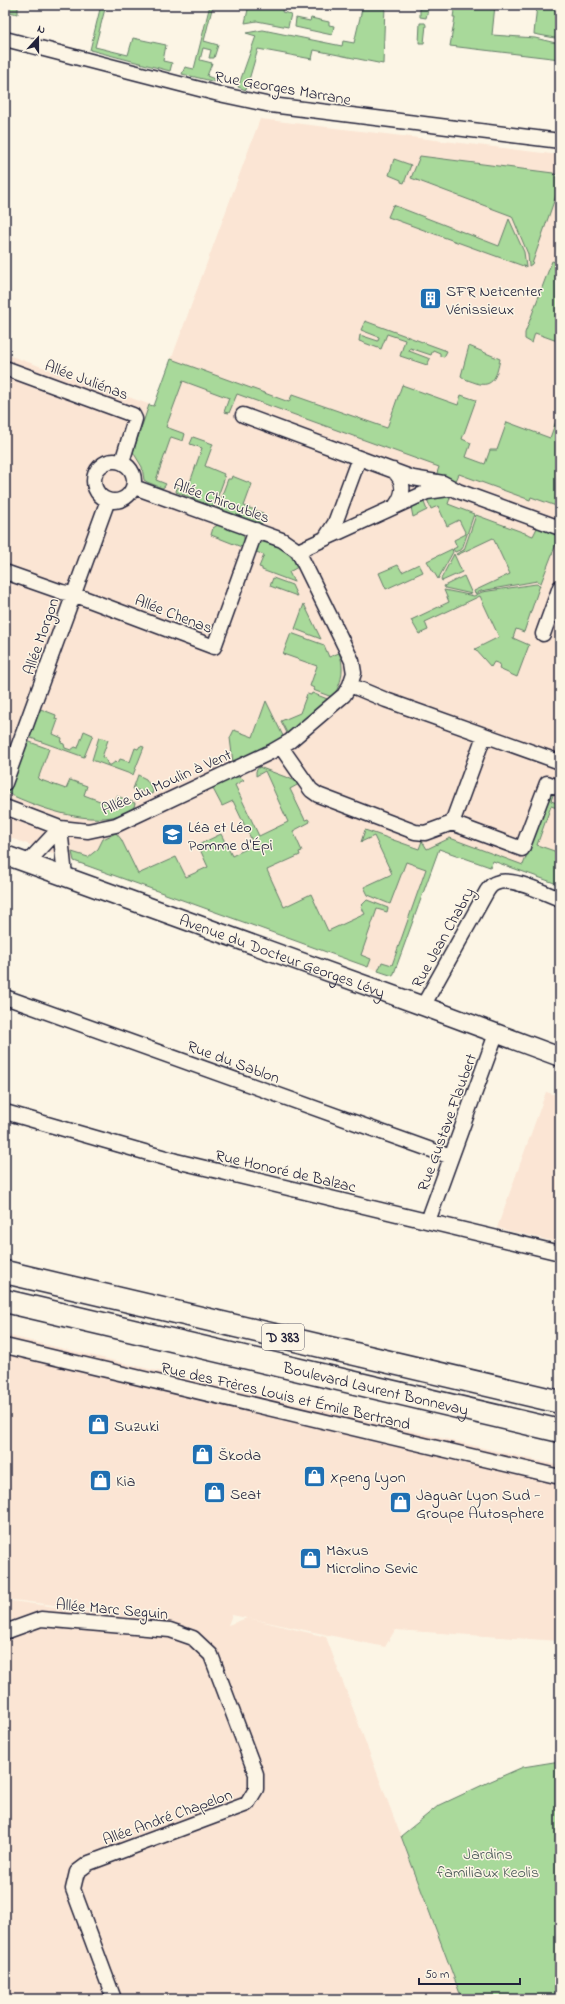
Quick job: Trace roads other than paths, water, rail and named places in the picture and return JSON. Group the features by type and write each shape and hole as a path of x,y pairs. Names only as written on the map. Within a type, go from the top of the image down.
{"highway":[{"name":"Boulevard Laurent Bonnevay","path":"5,1272 560,1402"},
{"name":"Boulevard Laurent Bonnevay","path":"5,1301 560,1431"},
{"path":"5,1315 56,1326 97,1322"},
{"path":"429,1371 464,1367 560,1386"}],"street":[{"name":"Rue Georges Marrane","path":"5,39 219,94 271,105 560,141"},
{"name":"Allée Juliénas","path":"5,368 133,415 135,419 122,462"},
{"path":"243,415 393,470 426,481 443,483 458,491 560,528"},
{"path":"326,537 335,523 358,458"},
{"path":"107,462 122,462 132,472 134,487 131,493 120,500 108,500 97,492 95,486 96,472 107,462"},
{"path":"393,470 402,482 402,497 396,505"},
{"name":"Allée Chiroubles","path":"134,487 282,540 298,551 352,661 354,673 350,686"},
{"path":"298,551 396,505 435,490 446,489 458,491"},
{"name":"Allée Morgon","path":"5,783 108,500"},
{"name":"Allée Chenas","path":"5,572 62,592 73,594 180,632 214,647 256,530"},
{"path":"543,634 560,589"},
{"path":"281,747 311,790 318,795 421,833 430,832 452,823 522,849 554,786 557,762 350,686"},
{"name":"Allée du Moulin à Vent","path":"5,807 60,828 88,831 116,825 281,747 334,704 344,695 350,686"},
{"path":"452,823 484,736"},
{"path":"26,863 60,828"},
{"path":"60,828 65,876"},
{"name":"Avenue du Docteur Georges Lévy","path":"5,855 560,1057"},
{"name":"Rue Jean Chabry","path":"423,1006 487,891 494,883 504,880 517,883 560,899"},
{"name":"Rue du Sablon","path":"5,997 451,1157"},
{"name":"Rue Gustave Flaubert","path":"428,1221 496,1034"},
{"name":"Rue Honoré de Balzac","path":"5,1112 176,1161 560,1253"},
{"name":"Rue des Frères Louis et Émile Bertrand","path":"5,1346 560,1477"},
{"name":"Allée Marc Seguin","path":"5,1632 42,1619 170,1630 193,1638 211,1655"},
{"name":"Allée André Chapelon","path":"114,1999 73,1889 77,1872 89,1863 247,1804 256,1789 256,1774 211,1655"}],"place":[{"name":"SFR Netcenter Vénissieux","path":"431,299"},
{"name":"Léa et Léo Pomme d'Épi","path":"172,835"},
{"name":"Suzuki","path":"99,1425"},
{"name":"Škoda","path":"202,1454"},
{"name":"Xpeng Lyon","path":"314,1476"},
{"name":"Kia","path":"100,1480"},
{"name":"Seat","path":"214,1493"},
{"name":"Jaguar Lyon Sud - Groupe Autosphere","path":"401,1503"},
{"name":"Maxus Microlino Sevic","path":"310,1558"}],"park label":[{"name":"Jardins familiaux Keolis","path":"488,1862"}]}
